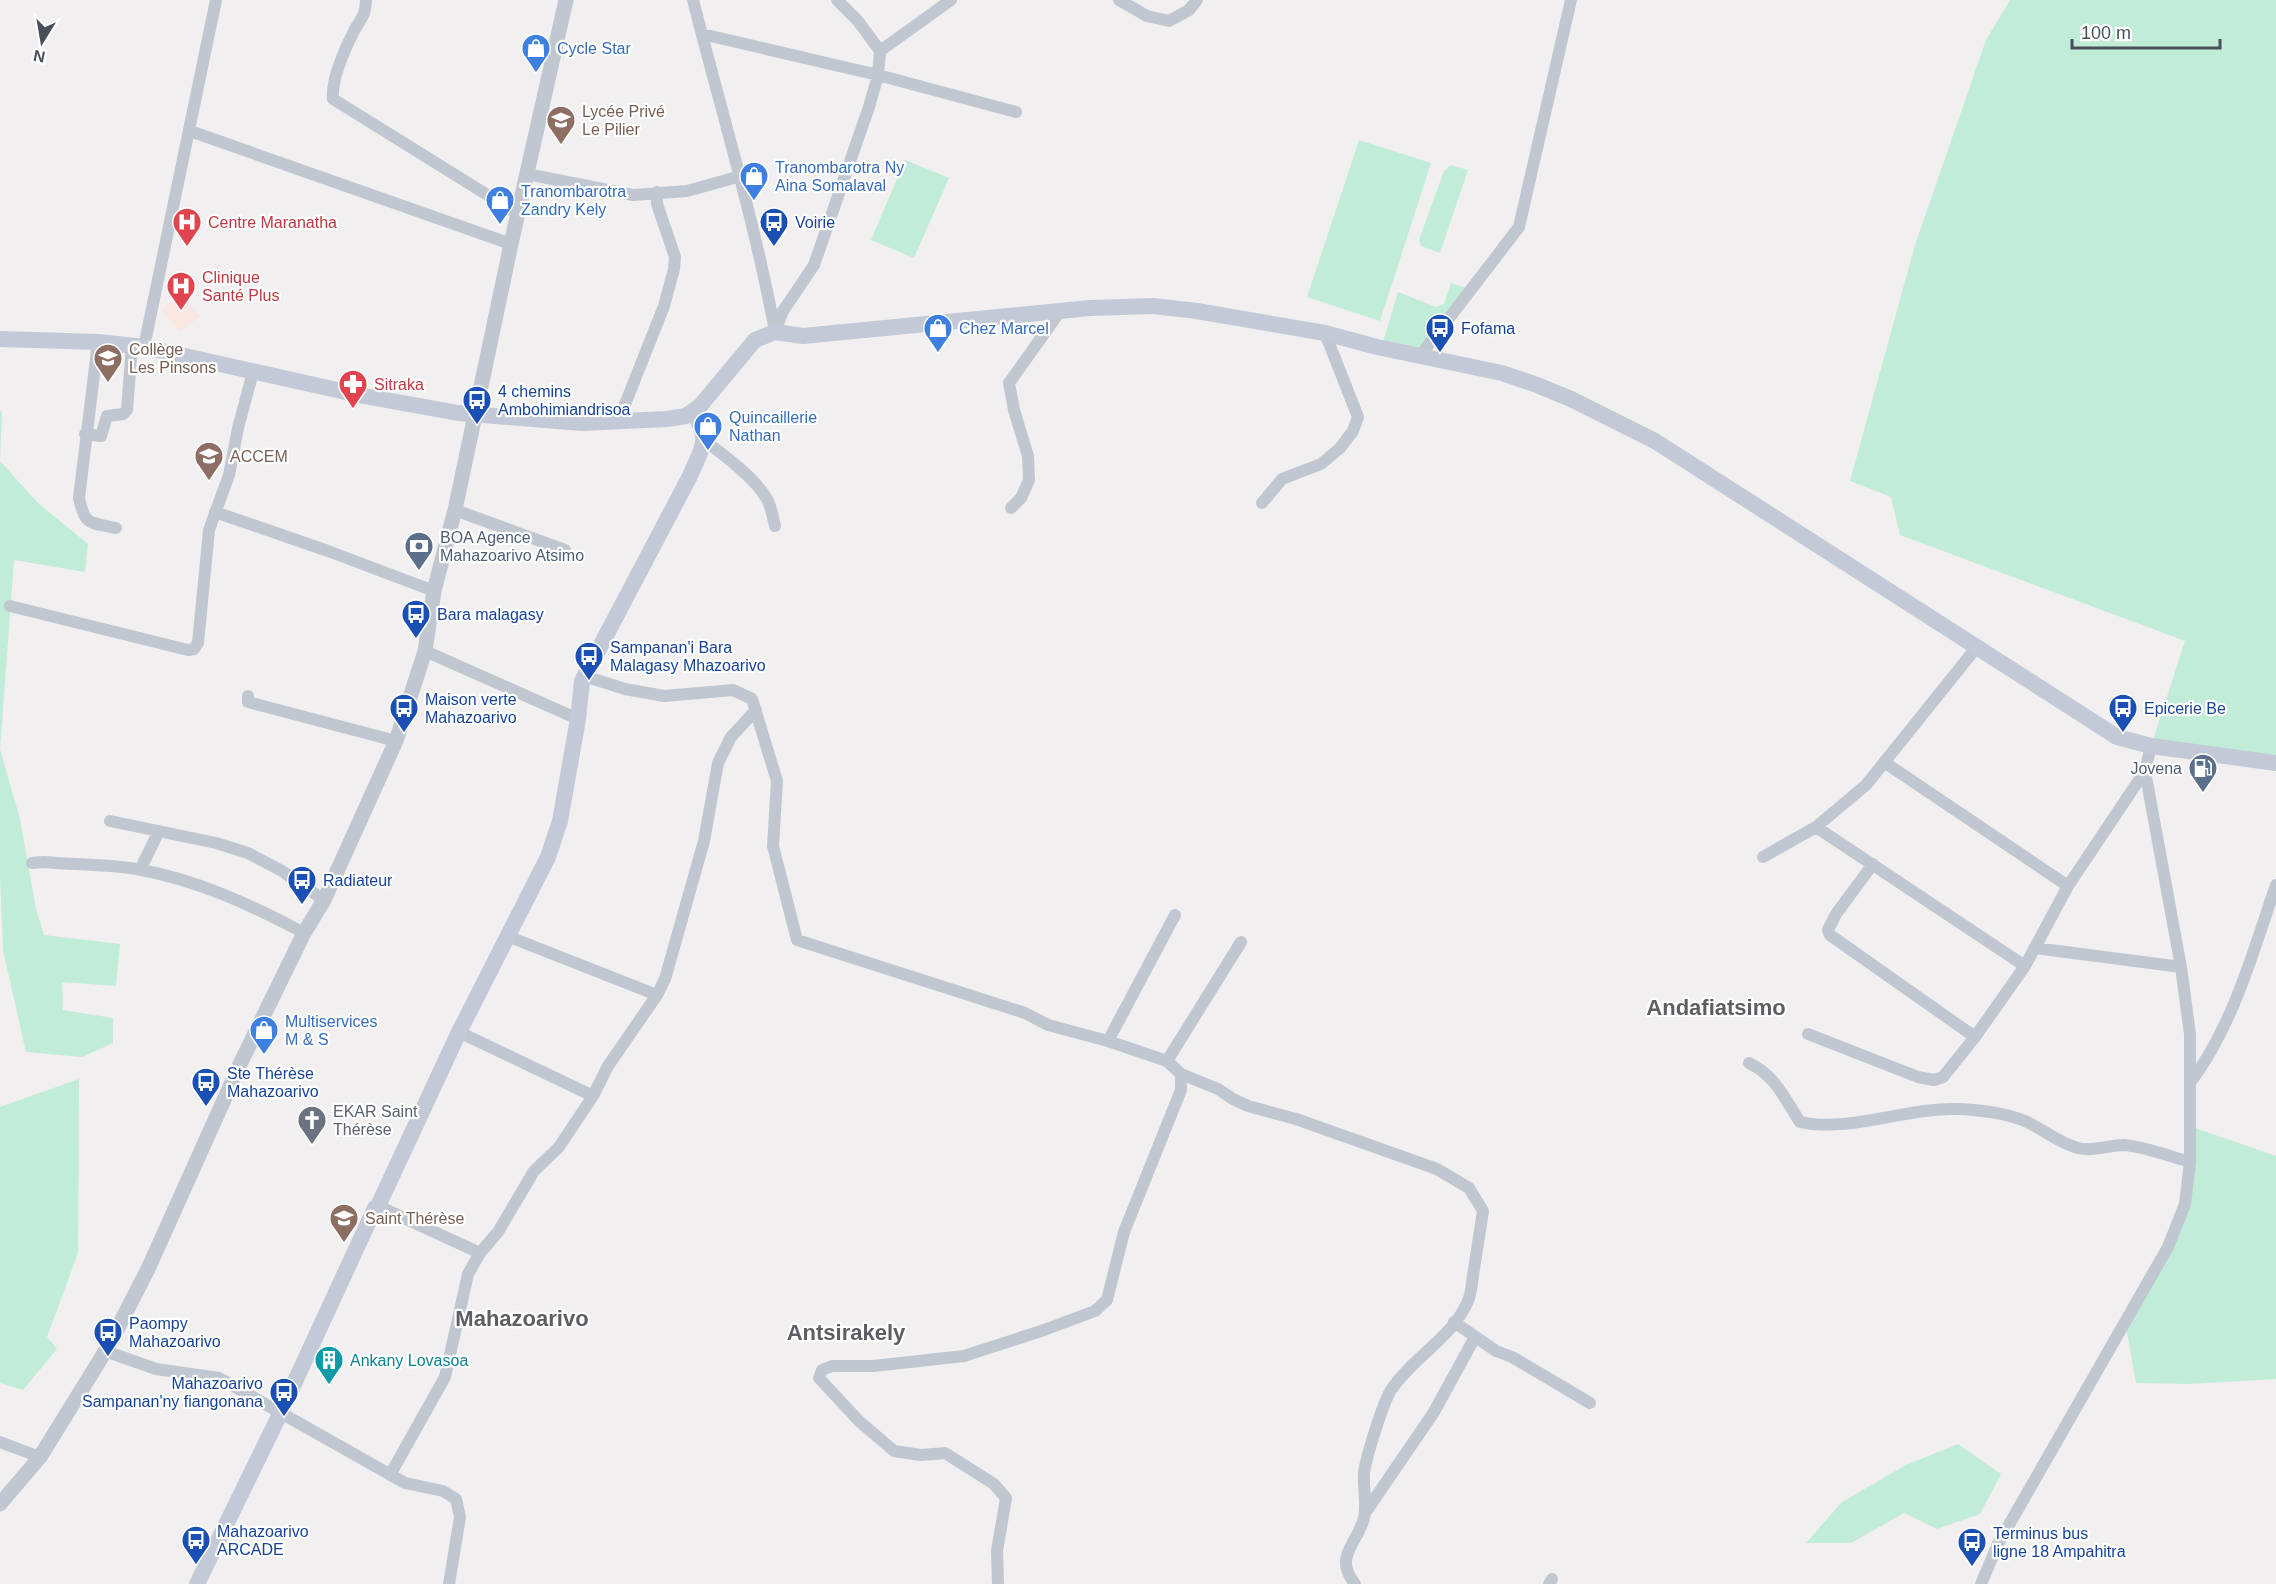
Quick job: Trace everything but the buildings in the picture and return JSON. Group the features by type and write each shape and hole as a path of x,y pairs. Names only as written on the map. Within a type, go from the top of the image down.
{"main road":[{"path":"0,339 98,342 138,346 381,399 458,413 582,423 687,416 700,406 755,340 775,332 803,336 1061,310 1153,306 1244,318 1325,333 1502,373 1537,384 1655,441 2117,737 2151,746 2276,763"},
{"path":"201,1583 459,1032 548,857 560,821 578,719 582,681 690,476 705,441 701,426 693,412"}],"street":[{"path":"85,434 101,436 107,416 123,414 127,410 138,346 190,131 216,0"},
{"path":"366,0 365,16 355,29 332,87 333,99 518,214"},
{"path":"0,1504 40,1457 105,1351 148,1269 241,1062 304,933 324,900 396,741 424,651 434,591 455,510 511,244 566,0"},
{"path":"693,0 741,176 775,332"},
{"path":"775,332 783,311 814,265 878,75 880,51 858,21 837,0"},
{"path":"880,51 951,0"},
{"path":"1119,0 1147,16 1169,21 1189,9 1197,0"},
{"path":"1420,356 1519,227 1570,0"},
{"path":"702,34 878,75 1016,112"},
{"path":"190,131 511,244"},
{"path":"527,174 633,195 687,190 741,176"},
{"path":"618,422 663,306 674,270 675,257 657,204 657,192"},
{"path":"1011,508 1021,498 1029,480 1028,456 1014,410 1010,383 1061,310"},
{"path":"1262,503 1282,479 1321,465 1340,448 1353,431 1358,417 1325,333"},
{"path":"98,342 78,498 83,516 90,523 116,528"},
{"path":"10,606 188,650 194,649 198,643 207,550 214,512 229,475 238,428 253,372"},
{"path":"705,441 720,452 768,499 775,526"},
{"path":"455,510 565,550"},
{"path":"214,512 328,551 434,591"},
{"path":"1763,857 1816,827 1866,785 1976,648"},
{"path":"424,651 578,719"},
{"path":"584,676 625,689 664,696 733,690 752,699 777,781 773,846 797,940 1008,1008 1048,1025 1108,1041 1167,1061 1181,1074 1218,1089 1248,1106 1296,1119 1437,1169 1469,1188 1483,1211 1468,1300 1454,1322 1390,1391 1380,1416 1364,1472 1365,1514"},
{"path":"248,696 248,702 396,741"},
{"path":"390,1475 445,1377 468,1274 480,1253 498,1232 534,1171 559,1147 593,1096 608,1066 657,995 664,979 704,841 718,763 731,738 756,710"},
{"path":"1808,1034 1908,1074 1934,1080 1942,1077 1975,1037 2025,966 2068,886 2145,771 2151,746"},
{"path":"1884,762 2068,886"},
{"path":"1981,1584 1998,1544 2168,1246 2185,1204 2190,1162 2190,1034 2181,967 2145,771"},
{"path":"110,821 216,843 248,853 282,871 324,900"},
{"path":"1816,827 2025,966"},
{"path":"140,870 159,831"},
{"path":"32,863 140,870 195,884 304,933"},
{"path":"1873,864 1836,915 1828,930 1830,935 1975,1037"},
{"path":"2190,1083 2214,1044 2235,999 2276,885"},
{"path":"1108,1041 1175,915"},
{"path":"507,936 657,995"},
{"path":"1167,1061 1241,942"},
{"path":"2035,948 2181,967"},
{"path":"459,1032 593,1096"},
{"path":"1749,1063 1775,1083 1800,1122 1814,1125 1882,1118 1919,1111 1967,1110 1997,1113 2025,1121 2078,1148 2096,1149 2123,1145 2190,1162"},
{"path":"998,1584 997,1551 1006,1498 994,1484 945,1453 921,1455 894,1452 858,1421 819,1378 822,1371 832,1366 873,1366 963,1356 1095,1311 1107,1300 1114,1280 1124,1232 1181,1090 1181,1074"},
{"path":"378,1206 480,1253"},
{"path":"1454,1322 1475,1337 1590,1403"},
{"path":"1354,1584 1347,1574 1344,1561 1365,1514 1434,1412 1475,1337"},
{"path":"105,1351 156,1369 219,1377 405,1483 443,1491 456,1499 460,1517 449,1584"},
{"path":"0,1442 40,1457"}],"shaded area":[{"name":"Clinique Santé Plus","path":"181,293 200,316 180,332 161,309"}],"green space":[{"path":"2010,0 2276,0 2276,757 2153,740 2185,641 1900,535 1891,497 1850,481 1915,245 1986,40"},
{"path":"1359,140 1431,163 1380,321 1307,297"},
{"path":"905,160 949,178 914,258 871,240"},
{"path":"1451,165 1468,170 1440,253 1421,246 1419,240 1444,171"},
{"path":"1451,283 1468,289 1420,349 1383,342 1398,292 1436,307 1444,304"},
{"path":"0,410 2,413 0,461"},
{"path":"0,461 38,503 88,544 85,572 14,560 0,749"},
{"path":"0,749 20,819 36,909 44,935 120,944 116,986 62,982 63,1010 113,1018 113,1043 82,1057 26,1052 3,950 0,875"},
{"path":"79,1079 78,1253 47,1337 57,1349 23,1390 0,1383 0,1107"},
{"path":"2195,1128 2276,1156 2276,1379 2188,1384 2136,1383 2125,1321 2185,1204"},
{"path":"1958,1444 2001,1474 1980,1514 1937,1529 1904,1513 1851,1543 1806,1543 1842,1502 1906,1465"}],"place":[{"name":"Cycle Star","path":"536,74"},
{"name":"Lycée Privé Le Pilier","path":"561,146"},
{"name":"Tranombarotra Ny Aina Somalaval","path":"754,202"},
{"name":"Tranombarotra Zandry Kely","path":"500,226"},
{"name":"Centre Maranatha","path":"187,248"},
{"name":"Voirie","path":"774,248"},
{"name":"Clinique Santé Plus","path":"181,312"},
{"name":"Chez Marcel","path":"938,354"},
{"name":"Fofama","path":"1440,354"},
{"name":"Collège Les Pinsons","path":"108,384"},
{"name":"Sitraka","path":"353,410"},
{"name":"4 chemins Ambohimiandrisoa","path":"477,426"},
{"name":"Quincaillerie Nathan","path":"708,452"},
{"name":"ACCEM","path":"209,482"},
{"name":"BOA Agence Mahazoarivo Atsimo","path":"419,572"},
{"name":"Bara malagasy","path":"416,640"},
{"name":"Sampanan'i Bara Malagasy Mhazoarivo","path":"589,682"},
{"name":"Maison verte Mahazoarivo","path":"404,734"},
{"name":"Epicerie Be","path":"2123,734"},
{"name":"Jovena","path":"2203,794"},
{"name":"Radiateur","path":"302,906"},
{"name":"Multiservices M & S","path":"264,1056"},
{"name":"Ste Thérèse Mahazoarivo","path":"206,1108"},
{"name":"EKAR Saint Thérèse","path":"312,1146"},
{"name":"Saint Thérèse","path":"344,1244"},
{"name":"Paompy Mahazoarivo","path":"108,1358"},
{"name":"Ankany Lovasoa","path":"329,1386"},
{"name":"Mahazoarivo Sampanan'ny fiangonana","path":"284,1418"},
{"name":"Mahazoarivo ARCADE","path":"196,1566"},
{"name":"Terminus bus ligne 18 Ampahitra","path":"1972,1568"}],"district":[{"name":"Andafiatsimo","path":"1716,1007"},
{"name":"Mahazoarivo","path":"522,1318"},
{"name":"Antsirakely","path":"846,1332"}]}
